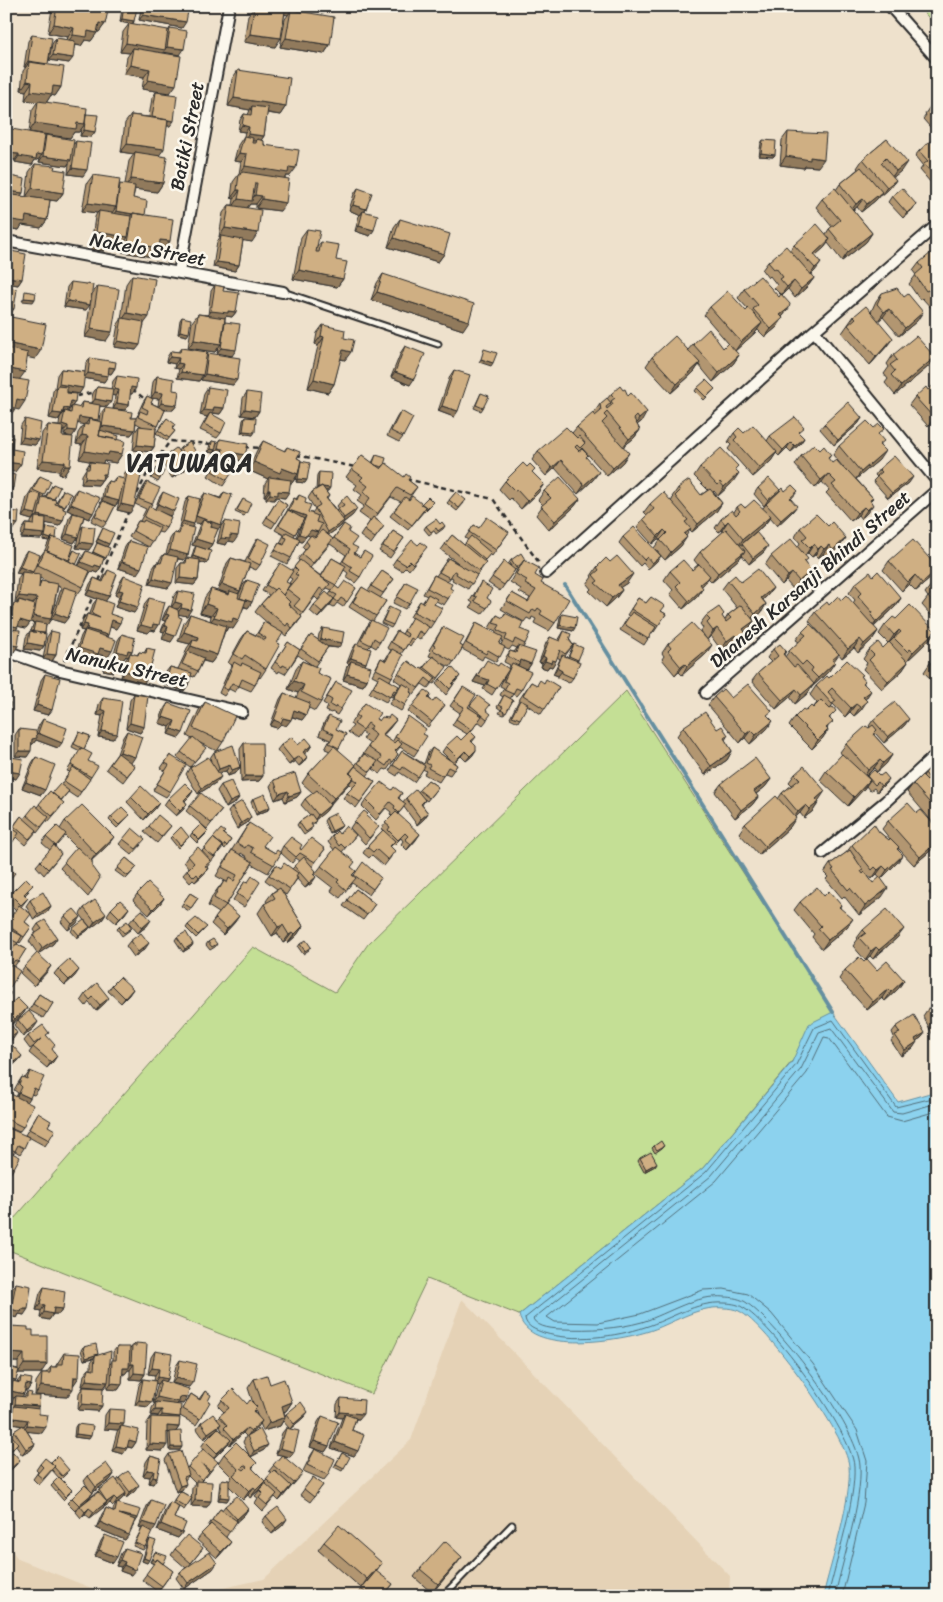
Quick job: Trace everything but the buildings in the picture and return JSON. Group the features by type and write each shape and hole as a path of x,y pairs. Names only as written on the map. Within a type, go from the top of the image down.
{"street":[{"name":"Batiki Street","path":"179,272 229,6"},
{"path":"890,6 937,59"},
{"path":"546,573 814,331 937,224"},
{"name":"Nakelo Street","path":"6,241 283,292"},
{"path":"814,331 937,481"},
{"name":"Dhanesh Karsanji Bhindi Street","path":"706,693 937,490"},
{"name":"Nanuku Street","path":"6,651 60,670 242,712"},
{"path":"823,853 886,802 937,754"}],"lane":[{"path":"283,292 438,344"},
{"path":"443,1596 512,1525"}],"path":[{"path":"124,388 133,389 152,403 157,411"},
{"path":"77,396 96,392"},
{"path":"168,434 170,441"},
{"path":"170,441 215,445"},
{"path":"136,495 148,472 170,441"},
{"path":"242,447 268,450"},
{"path":"292,454 359,468"},
{"path":"397,476 493,499 546,573"},
{"path":"99,582 132,503"},
{"path":"60,670 95,591"}],"shaded area":[{"path":"462,1299 730,1576 729,1596 187,1596 264,1579 411,1440"},
{"path":"6,1542 18,1559 109,1595 119,1596 6,1596"}],"green space":[{"path":"918,6 937,6 937,27"},
{"path":"626,691 833,1012 703,1168 519,1315 427,1279 372,1394 6,1249 6,1228 253,947 335,992 368,944"}],"water":[{"path":"833,1012 898,1102 937,1091 937,1596 823,1596 840,1531 847,1495 849,1466 845,1451 820,1407 785,1358 767,1336 739,1311 714,1308 694,1312 646,1332 615,1339 575,1342 538,1336 526,1328 519,1315 703,1168 792,1062 809,1024"}],"waterway":[{"path":"565,585 833,1012"}],"district":[{"name":"VATUWAQA","path":"190,463"}]}
